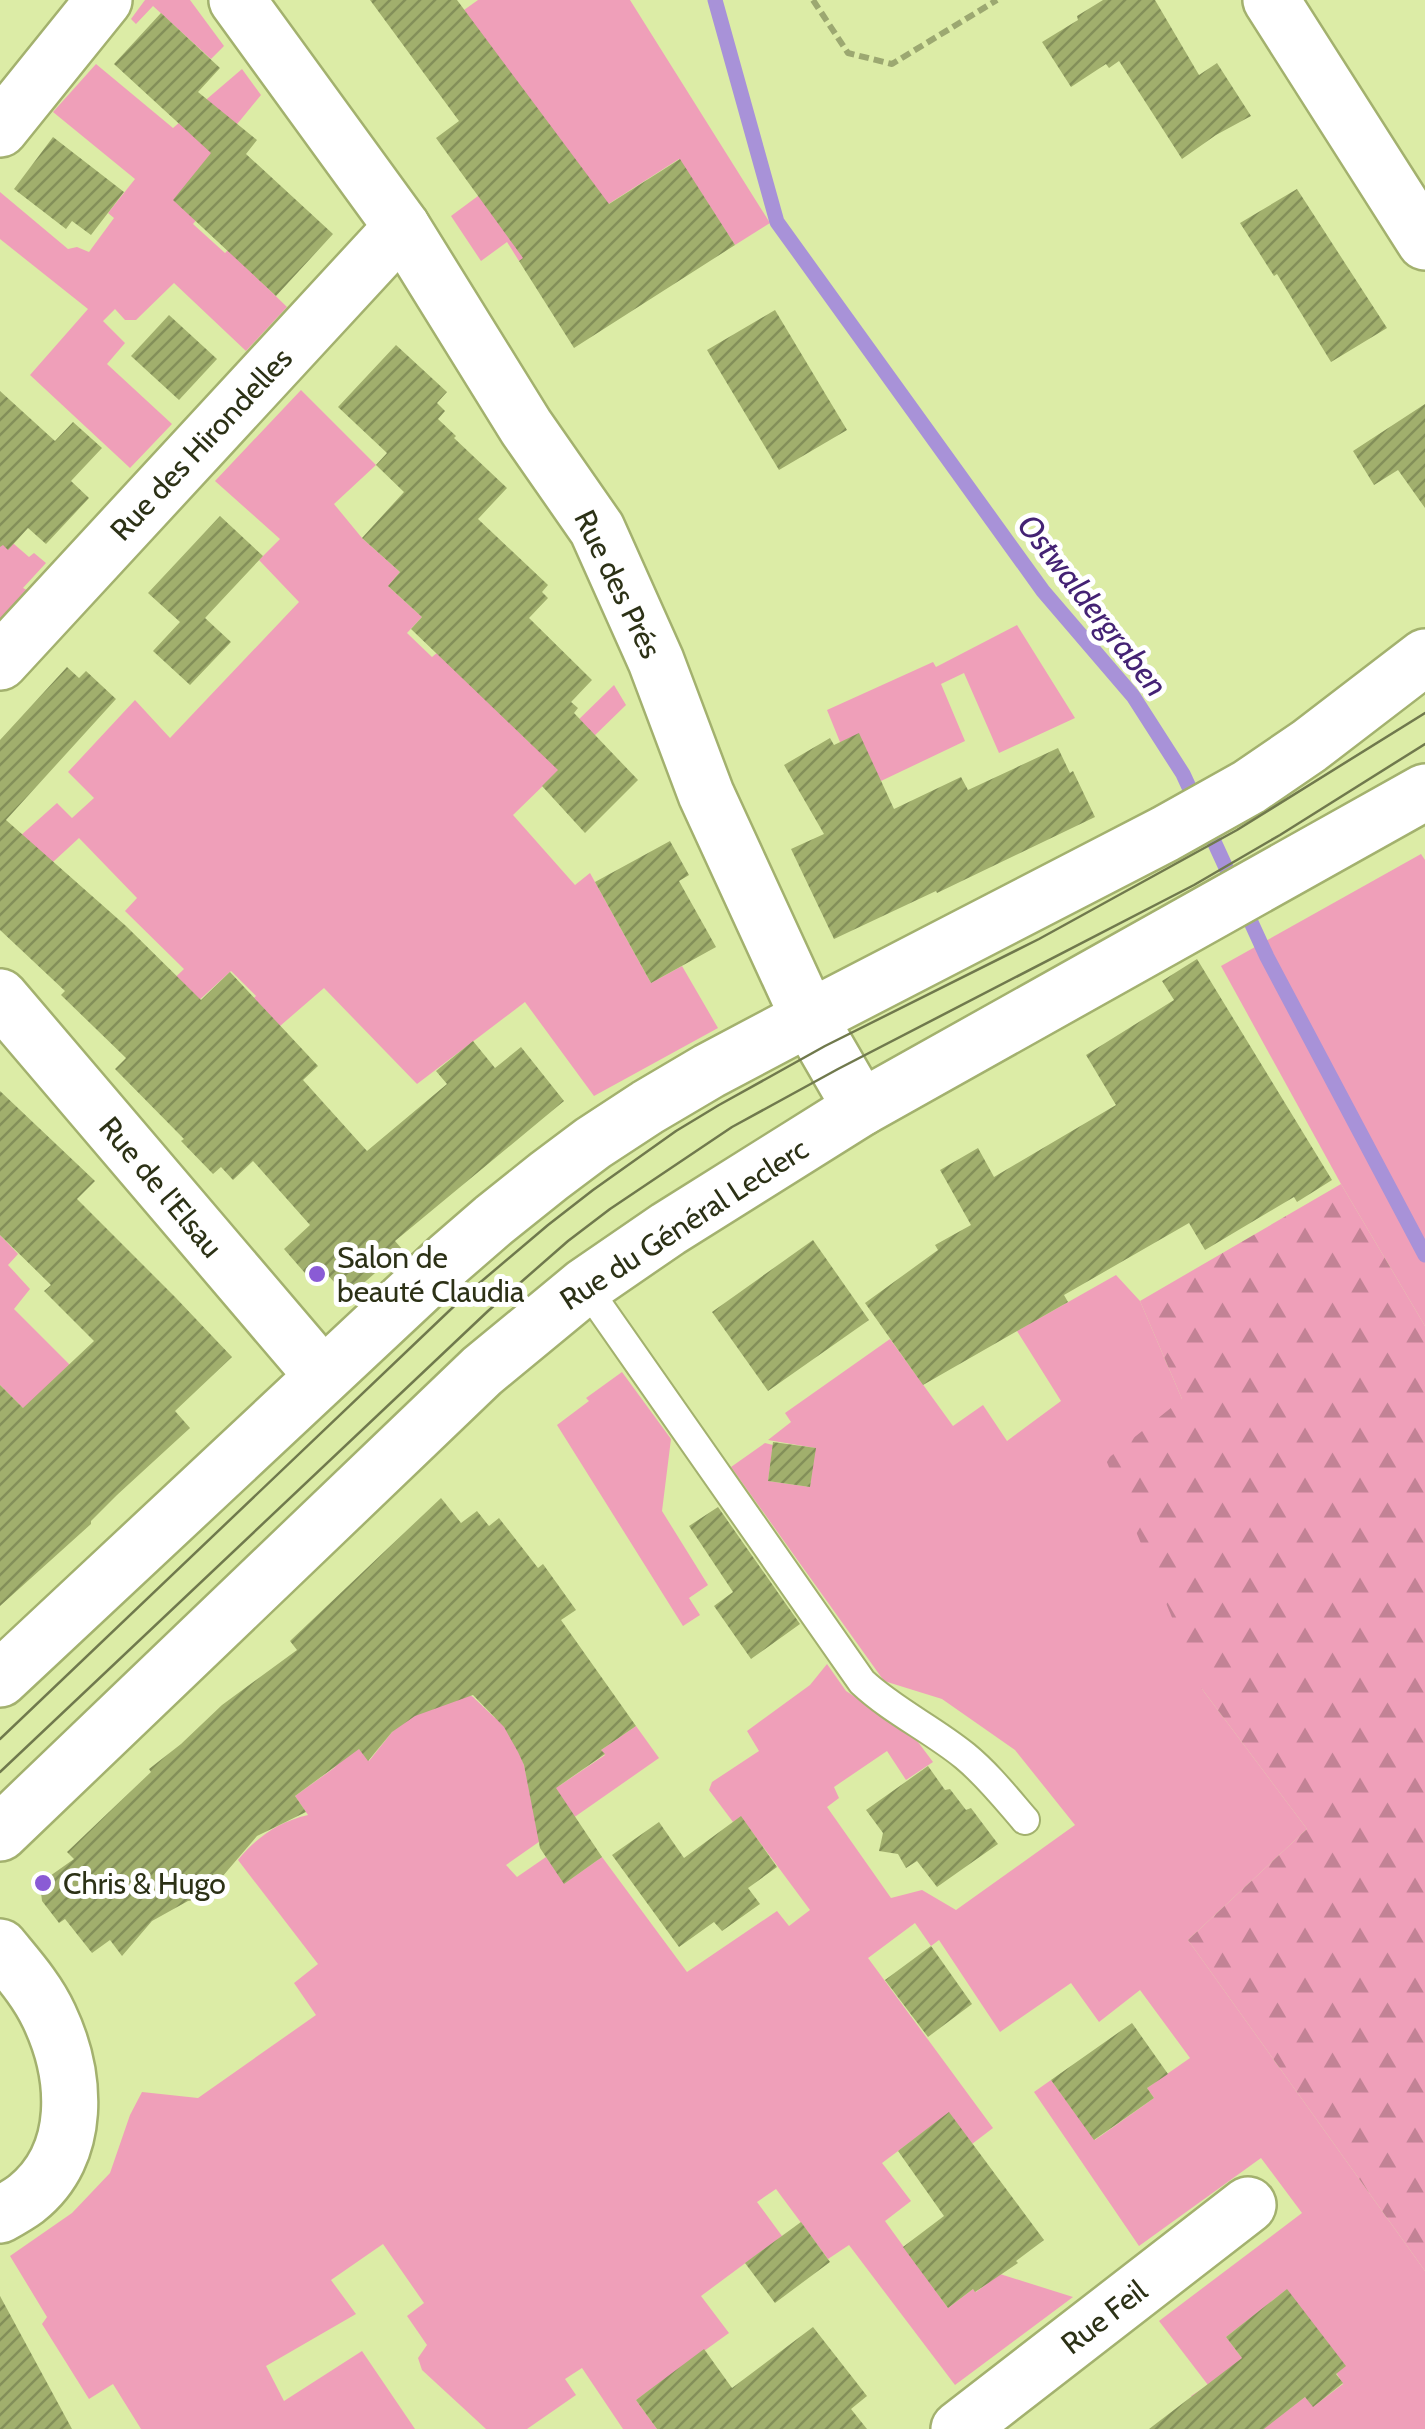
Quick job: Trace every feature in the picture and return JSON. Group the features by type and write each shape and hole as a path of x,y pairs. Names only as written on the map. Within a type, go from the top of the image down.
{"main road":[{"path":"0,129 104,0"},
{"name":"Rue des Prés","path":"238,0 402,227 526,427 596,529 662,674 706,794 809,1018 861,1108"},
{"path":"1271,0 1425,242"},
{"name":"Rue des Hirondelles","path":"0,662 402,227"},
{"path":"0,1679 494,1220 592,1144 694,1080 1249,787 1425,656"},
{"name":"Rue du Général Leclerc","path":"0,1834 482,1371 585,1286 668,1228 861,1108 1425,792"},
{"name":"Rue de l'Elsau","path":"0,997 323,1376"},
{"path":"0,1947 49,2016 71,2093 68,2131 53,2168 41,2185 0,2215"},
{"name":"Rue Feil","path":"959,2429 1248,2204"}],"lane":[{"path":"585,1286 862,1682 887,1704 966,1757 1025,1820"}],"path":[{"path":"813,0 848,52 892,64 996,0"}],"green space":[{"path":"145,0 190,0 224,46 211,59 153,6 136,24 131,19"},
{"path":"478,0 630,0 770,223 735,245 679,159 519,261 507,242 481,261 451,216 478,196 464,10"},
{"path":"96,64 173,128 242,69 261,95 176,199 197,219 193,224 225,253 228,250 287,307 246,351 174,283 136,320 125,320 115,309 103,321 125,343 107,364 172,424 130,468 30,375 88,309 0,239 0,192 68,249 77,247 89,252 114,218 108,213 135,179 53,112"},
{"path":"301,390 376,465 334,504 362,538 400,572 388,586 422,617 407,633 432,657 438,652 530,743 570,728 614,685 626,705 513,815 575,885 590,873 651,983 682,966 718,1028 594,1096 525,1002 417,1084 324,988 280,1026 235,1016 256,996 231,971 183,1015 160,992 184,969 125,911 137,898 79,838 0,911 0,854 57,803 72,818 94,798 68,772 135,700 170,738 299,602 259,560 280,539 215,481"},
{"path":"0,532 29,557 34,553 46,563 23,588 32,593 0,627"},
{"path":"1017,625 1075,718 999,753 964,673 941,684 965,741 881,781 840,742 827,710 933,662 936,667"},
{"path":"1421,854 1425,860 1425,1326 1341,1184 1221,966"},
{"path":"1341,1184 1425,1326 1425,2271 1188,1940 1307,1829 1202,1689 1106,1460 1182,1399 1140,1301"},
{"path":"0,1235 18,1254 8,1265 30,1289 14,1309 104,1399 23,1408 0,1385"},
{"path":"1116,1275 1140,1301 1182,1399 1202,1689 1307,1829 1188,1940 1425,2271 1425,2429 1218,2429 1191,2396 1208,2385 1159,2321 1302,2213 1261,2158 1139,2246 1034,2092 1051,2080 1095,2140 1154,2098 1147,2088 1190,2058 1140,1990 1099,2022 1071,1983 1000,2032 939,1940 931,1946 915,1923 868,1958 993,2128 972,2144 949,2113 882,2163 911,2201 885,2221 948,2308 1000,2274 1073,2297 955,2385 849,2245 828,2259 776,2189 757,2202 782,2236 701,2296 729,2333 636,2400 657,2429 623,2429 582,2368 565,2379 576,2395 527,2429 486,2429 422,2370 418,2358 427,2345 407,2316 424,2303 383,2244 331,2280 356,2314 266,2366 284,2401 362,2351 415,2429 141,2429 113,2384 89,2399 42,2324 47,2317 10,2256 72,2213 110,2173 142,2092 198,2098 316,2015 294,1983 318,1964 238,1860 269,1831 308,1815 295,1796 334,1768 355,1744 369,1761 396,1727 459,1689 495,1718 504,1712 528,1783 559,1786 605,1755 601,1750 636,1726 659,1758 506,1865 517,1877 546,1857 565,1883 602,1857 687,1972 777,1911 789,1926 810,1910 741,1817 733,1822 709,1790 712,1782 759,1751 747,1731 810,1685 827,1664 846,1691 912,1734 933,1762 906,1780 887,1751 834,1787 839,1798 827,1807 891,1898 922,1890 956,1910 1075,1825 1015,1750 942,1699 884,1681 731,1467 765,1443 773,1445 768,1481 810,1487 815,1448 768,1440 791,1422 785,1413 890,1339 953,1426 983,1405 1007,1441 1061,1401 1017,1331","holes":["1286,2290 1343,2384 1314,2406 1305,2397 1284,2413 1226,2337"]},
{"path":"622,1372 671,1439 662,1511 708,1585 689,1598 700,1615 683,1626 557,1425"}],"building":[{"path":"370,0 457,0 609,204 680,159 735,245 574,348 519,261 523,258 436,138 459,121"},
{"path":"1103,0 1155,0 1199,75 1217,63 1251,116 1182,159 1119,61 1109,68 1106,64 1071,87 1042,42"},
{"path":"161,13 220,68 198,92 257,140 246,154 333,234 276,296 173,200 211,153 114,64"},
{"path":"53,137 124,192 91,235 72,221 66,229 14,189"},
{"path":"1297,189 1387,328 1331,362 1277,274 1274,276 1240,223"},
{"path":"775,310 847,430 779,470 707,350"},
{"path":"169,315 217,359 179,400 131,356"},
{"path":"396,345 447,392 437,403 445,411 438,419 507,488 478,519 548,585 542,592 548,598 529,618 592,680 571,702 578,708 574,713 638,780 585,833 542,786 558,770 411,629 422,617 388,586 400,572 362,538 404,492 376,465 387,453 338,407"},
{"path":"0,391 55,441 73,422 102,448 71,481 89,498 46,544 28,528 8,550 0,547"},
{"path":"1425,404 1425,508 1398,470 1374,485 1353,451"},
{"path":"220,516 263,556 205,618 231,642 190,685 153,651 180,622 148,593"},
{"path":"67,667 79,678 86,671 116,699 6,820 126,926 201,1000 230,972 318,1066 303,1080 367,1151 447,1084 436,1071 473,1041 495,1068 521,1047 564,1101 395,1241 402,1249 348,1297 323,1270 311,1280 284,1249 310,1225 253,1161 233,1180 221,1167 213,1174 115,1069 126,1058 61,995 65,991 0,930 0,740"},
{"path":"859,733 894,809 961,777 968,790 1058,748 1095,817 834,939 791,849 824,834 784,765 830,738 834,745"},
{"path":"670,841 689,875 679,881 716,947 651,983 595,882"},
{"path":"1197,959 1332,1180 1297,1202 1294,1197 1205,1250 1189,1223 1064,1295 1068,1302 923,1385 865,1303 938,1250 935,1245 971,1225 940,1170 978,1148 994,1177 1116,1105 1086,1055 1174,1000 1162,981"},
{"path":"0,1091 95,1181 77,1199 232,1357 175,1411 190,1428 0,1606 0,1385 23,1408 94,1341 44,1291 51,1285 0,1235"},
{"path":"813,1240 869,1320 768,1391 712,1312"},
{"path":"773,1442 816,1448 810,1487 768,1481"},
{"path":"441,1498 461,1523 477,1511 489,1526 499,1518 538,1568 543,1564 576,1610 561,1620 636,1726 601,1750 605,1754 556,1788 602,1857 564,1884 540,1848 518,1752 504,1727 473,1695 415,1716 392,1732 368,1761 359,1749 295,1796 306,1812 257,1836 203,1899 188,1901 152,1921 122,1956 110,1940 92,1953 65,1919 59,1923 42,1901 40,1883 74,1859 67,1852 151,1772 149,1769 222,1705 297,1650 290,1641"},
{"path":"718,1507 800,1624 751,1659 714,1606 733,1592 689,1526"},
{"path":"928,1766 945,1790 950,1789 966,1810 971,1808 998,1844 937,1887 917,1861 906,1868 898,1854 879,1851 883,1833 866,1810"},
{"path":"741,1816 777,1867 748,1888 760,1904 722,1931 714,1922 679,1947 612,1855 659,1822 684,1858"},
{"path":"931,1946 972,2004 928,2037 885,1980"},
{"path":"1132,2023 1168,2074 1147,2088 1154,2098 1094,2140 1051,2080"},
{"path":"949,2112 1044,2240 1018,2263 948,2308 903,2247 944,2216 898,2151"},
{"path":"801,2222 830,2262 775,2303 745,2263"},
{"path":"1287,2289 1346,2366 1336,2374 1343,2383 1313,2407 1305,2397 1264,2429 1149,2429 1242,2358 1226,2337"},
{"path":"0,2296 72,2429 0,2429"},
{"path":"813,2327 867,2396 851,2409 867,2429 657,2429 636,2400 704,2349 732,2388"}],"waterway":[{"name":"Ostwaldergraben","path":"715,0 777,222 1043,591 1133,696 1183,774 1267,957 1425,1255"}],"tram line":[{"path":"0,1739 470,1291 593,1190 719,1105 825,1046 1039,939 1237,830 1425,713"},
{"path":"0,1772 488,1311 610,1209 732,1127 1194,885 1425,744"}],"place":[{"name":"Salon de beauté Claudia","path":"317,1274"},
{"name":"Chris & Hugo","path":"43,1883"}]}
